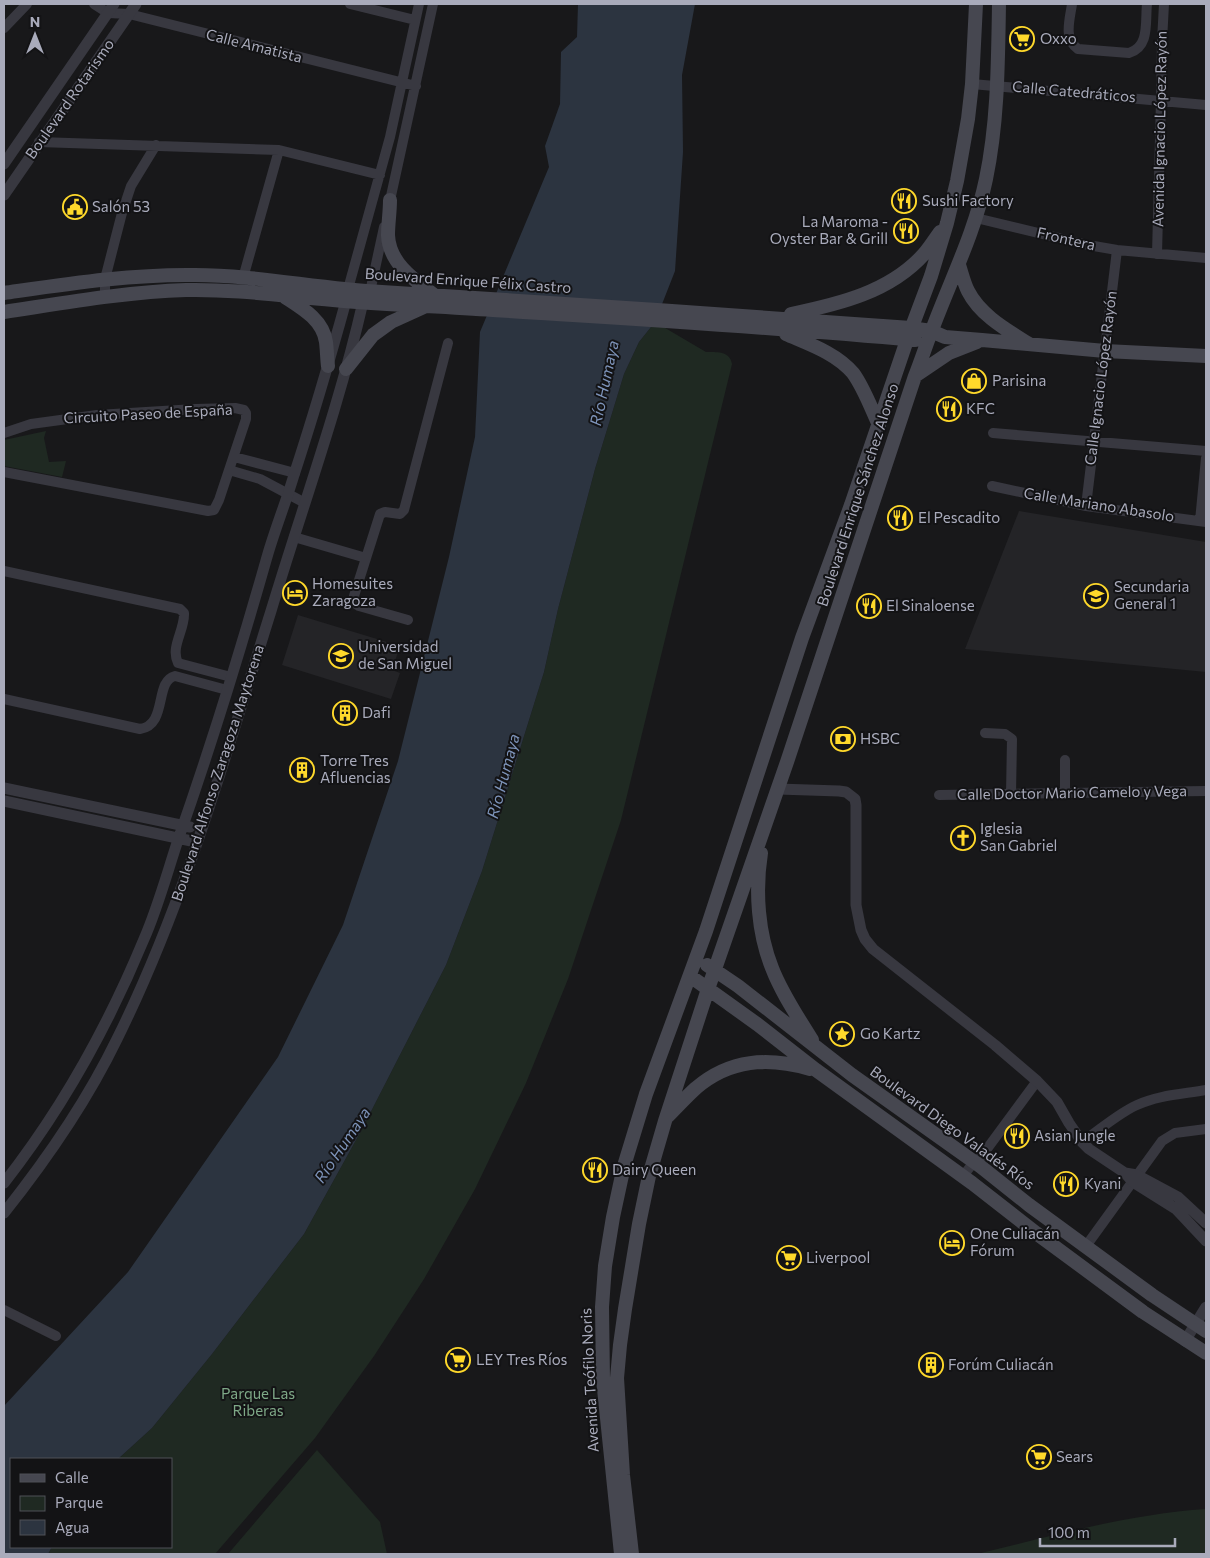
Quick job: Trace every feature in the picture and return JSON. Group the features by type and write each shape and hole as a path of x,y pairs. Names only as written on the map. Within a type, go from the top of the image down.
{"main road":[{"name":"Boulevard Enrique Sánchez Alonso","path":"696,958 799,647 931,276 947,223 963,150 972,84 976,4"},
{"name":"Boulevard Enrique Sánchez Alonso","path":"708,989 778,789 915,376 976,218 986,179 992,143 997,85 999,4"},
{"path":"346,368 374,335 391,322 431,301 396,260 388,238 390,200"},
{"path":"774,323 863,295 884,286 924,254 947,223"},
{"path":"959,265 968,291 977,304 1003,327 1030,345"},
{"name":"Boulevard Enrique Félix Castro","path":"4,293 105,279 196,275 243,278 366,297 774,323 929,336"},
{"name":"Boulevard Enrique Félix Castro","path":"4,312 105,296 186,290 347,295"},
{"path":"280,294 306,310 321,327 326,340 328,366"},
{"path":"774,323 824,351 838,360 852,373 861,387 878,426"},
{"path":"929,336 1030,345 1206,356"},
{"path":"915,376 949,353 982,340"},
{"path":"764,830 758,880 759,911 766,950 781,986 816,1047"},
{"path":"696,958 690,976 757,1024 816,1070 968,1179 1066,1256 1143,1312 1206,1353"},
{"name":"Boulevard Diego Valadés Ríos","path":"696,958 715,970 852,1075 978,1162 1152,1296 1201,1328"},
{"name":"Avenida Teófilo Noris","path":"632,1554 620,1498 603,1379 602,1308 605,1266 613,1217 634,1130 690,976"},
{"name":"Avenida Teófilo Noris","path":"621,1554 617,1378 620,1345 639,1224 649,1176 664,1121 708,989"},
{"path":"664,1121 696,1088 724,1070 742,1064 763,1061 779,1062 816,1070"}],"street":[{"path":"4,28 27,4"},
{"path":"94,4 111,9"},
{"name":"Boulevard Rotarismo","path":"4,195 136,4"},
{"path":"350,4 416,20"},
{"name":"Boulevard Alfonso Zaragoza Maytorena","path":"4,1183 57,1108 90,1053 109,1017 156,908 201,774 271,544 328,366 380,174 419,4"},
{"name":"Boulevard Alfonso Zaragoza Maytorena","path":"4,1213 52,1149 106,1061 151,966 201,830 305,504 366,297 390,200 433,4"},
{"path":"1072,4 1069,35 1073,46 1078,49 1129,53 1135,52 1144,41 1147,4"},
{"name":"Avenida Ignacio López Rayón","path":"1157,254 1164,4"},
{"name":"Calle Amatista","path":"111,9 416,86"},
{"name":"Boulevard Rotarismo","path":"4,164 111,9"},
{"name":"Calle Catedráticos","path":"972,84 1206,105"},
{"path":"39,142 280,150 380,174"},
{"path":"105,296 105,279 131,186 156,145"},
{"path":"243,278 280,150"},
{"name":"Frontera","path":"976,218 1117,250 1206,258"},
{"name":"Calle Ignacio López Rayón","path":"1086,506 1117,250"},
{"path":"408,620 359,606 356,604 354,596 380,514 385,512 400,514 404,510 448,343"},
{"name":"Circuito Paseo de España","path":"4,433 31,424 96,415 194,408 235,408 244,410 246,413 246,419 234,457 214,510 208,511 4,472"},
{"path":"993,433 1206,451"},
{"path":"234,457 295,473"},
{"path":"1203,522 1206,458"},
{"path":"260,479 265,466"},
{"path":"229,470 260,479 305,504"},
{"name":"Calle Mariano Abasolo","path":"992,486 1086,506 1203,522"},
{"path":"294,537 366,558"},
{"path":"4,571 180,609 184,613 184,620 175,649 178,663 231,677"},
{"path":"4,699 140,729 152,723 169,678 176,676 227,690"},
{"path":"985,733 1005,734 1012,739 1011,794"},
{"path":"1065,760 1065,793"},
{"path":"4,788 201,830"},
{"path":"778,789 839,791 846,792 855,799 856,905 861,930 873,950 995,1044 1037,1080 1057,1102 1082,1142 1097,1155 1132,1176 1178,1198 1206,1223"},
{"name":"Calle Doctor Mario Camelo y Vega","path":"939,796 1206,791"},
{"path":"4,801 196,842"},
{"path":"90,1053 106,1061"},
{"path":"968,1179 978,1162 1037,1080"},
{"path":"1082,1142 1126,1110 1138,1104 1154,1099 1206,1090"},
{"path":"1086,1246 1132,1176 1157,1147 1175,1133 1206,1129"},
{"path":"1132,1176 1176,1210 1206,1241"},
{"path":"1185,1341 1201,1328 1206,1306"},
{"path":"4,1310 56,1336"}],"shaded area":[{"name":"Secundaria General 1","path":"1019,511 1206,542 1206,672 965,649"},
{"name":"Universidad de San Miguel","path":"298,615 400,646 392,670 400,673 391,699 282,665"}],"green space":[{"name":"Parque Las Riberas","path":"655,322 706,352 726,354 732,364 621,820 568,979 526,1083 475,1189 424,1279 374,1356 315,1438 215,1554 48,1554 51,1548 172,1548 172,1458 119,1458 152,1428 212,1354 304,1234 361,1131 446,965 482,871 544,672 558,609 595,469 624,374 639,342"},
{"path":"46,431 44,438 49,462 66,461 62,477 4,466 4,440"},
{"path":"317,1450 380,1522 387,1554 228,1554"},
{"path":"1206,1509 1206,1554 977,1554 1119,1521"}],"water":[{"name":"Río Humaya","path":"578,4 695,4 682,75 683,152 675,271 655,322 639,342 624,374 595,469 558,609 544,672 482,871 446,965 361,1131 304,1234 212,1354 152,1428 119,1458 10,1458 10,1548 51,1548 48,1554 4,1554 4,1406 128,1272 278,1057 343,925 398,761 449,557 475,437 480,332 549,167 545,146 560,104 561,52 577,37"}],"place":[{"name":"Oxxo","path":"1022,39"},
{"name":"Sushi Factory","path":"904,201"},
{"name":"Salón 53","path":"75,207"},
{"name":"La Maroma - Oyster Bar & Grill","path":"906,231"},
{"name":"Parisina","path":"974,381"},
{"name":"KFC","path":"949,409"},
{"name":"El Pescadito","path":"900,518"},
{"name":"Homesuites Zaragoza","path":"295,593"},
{"name":"Secundaria General 1","path":"1096,596"},
{"name":"El Sinaloense","path":"869,606"},
{"name":"Universidad de San Miguel","path":"341,656"},
{"name":"Dafi","path":"345,713"},
{"name":"HSBC","path":"843,739"},
{"name":"Torre Tres Afluencias","path":"302,770"},
{"name":"Iglesia San Gabriel","path":"963,838"},
{"name":"Go Kartz","path":"842,1034"},
{"name":"Asian Jungle","path":"1017,1136"},
{"name":"Dairy Queen","path":"595,1170"},
{"name":"Kyani","path":"1066,1184"},
{"name":"One Culiacán Fórum","path":"952,1243"},
{"name":"Liverpool","path":"789,1258"},
{"name":"LEY Tres Ríos","path":"458,1360"},
{"name":"Forúm Culiacán","path":"931,1365"},
{"name":"Sears","path":"1039,1457"}]}
